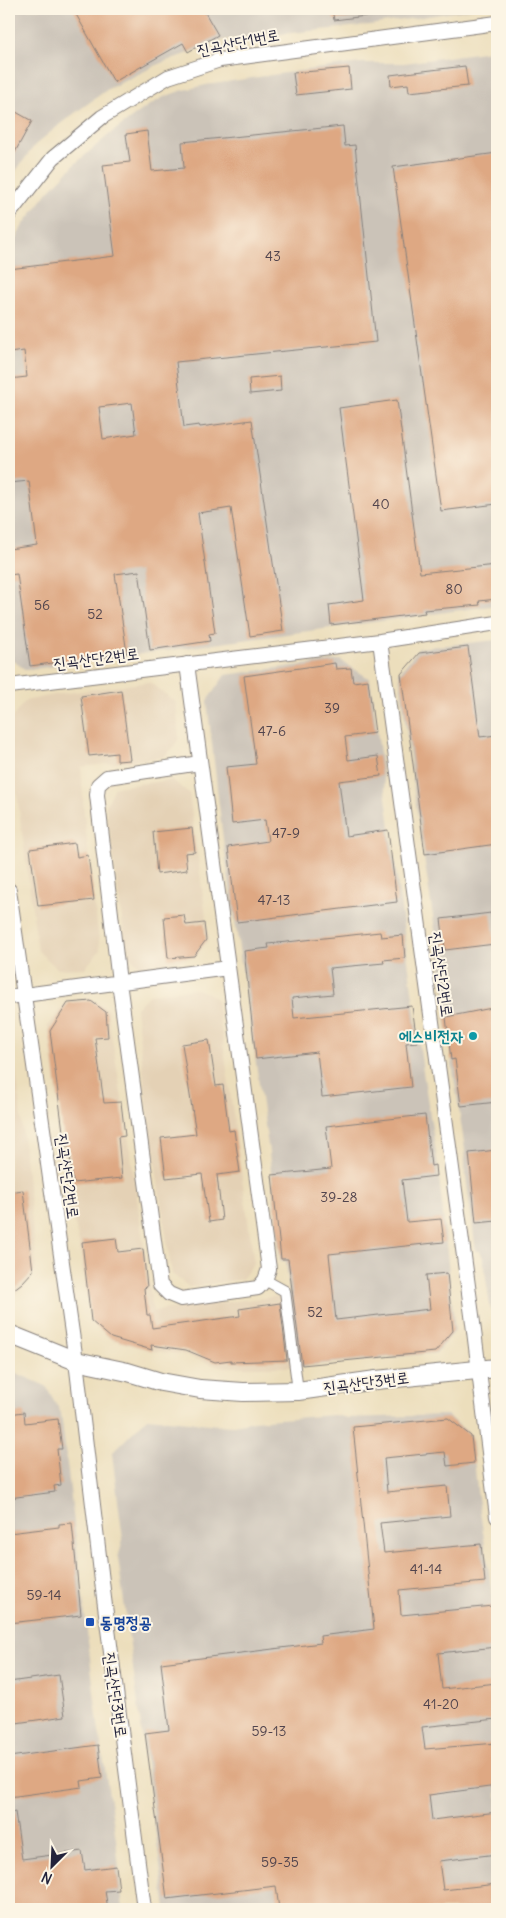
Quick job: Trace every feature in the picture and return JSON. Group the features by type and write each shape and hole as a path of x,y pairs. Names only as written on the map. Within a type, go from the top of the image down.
{"street":[{"name":"진곡산단1번로","path":"9,214 52,158 102,117 168,77 220,60 497,23"},
{"name":"진곡산단2번로","path":"9,686 380,641 497,623"},
{"name":"진곡산단2번로","path":"380,641 471,1305 478,1371"},
{"path":"187,664 269,1269 265,1280 258,1288 181,1299 168,1294 160,1285 119,982 97,795 98,785 107,777 200,763"},
{"name":"진곡산단2번로","path":"9,897 25,995 76,1361"},
{"path":"9,997 228,968"},
{"path":"265,1280 285,1291 298,1391"},
{"name":"진곡산단3번로","path":"9,1334 76,1361 128,1372 160,1382 200,1389 243,1392 298,1391 376,1380 497,1368"},
{"name":"진곡산단3번로","path":"76,1361 144,1909"},
{"path":"478,1371 497,1517"}],"shaded area":[{"path":"9,9 474,9 370,25 223,40 161,63 108,89 35,145 9,180"},
{"path":"497,50 497,605 26,670 9,658 9,252 23,225 49,191 75,164 111,133 148,106 180,91 206,85 361,63 405,63"},
{"path":"497,640 497,1319 491,1312 483,1258 480,1251 476,1251 464,1162 465,1150 445,1016 446,1004 415,798 399,673 419,648"},
{"path":"340,660 370,679 423,1072 438,1166 455,1331 436,1353 297,1367 286,1261 280,1261 269,1152 223,839 207,701 225,675"},
{"path":"149,682 176,702 179,738 172,749 163,757 81,767 84,814 100,950 85,968 58,969 38,951 9,735 9,722 25,701 54,695"},
{"path":"172,780 189,793 209,939 195,958 140,966 127,954 106,806 115,787"},
{"path":"195,989 208,993 217,1000 254,1263 242,1279 189,1287 172,1274 148,1115 136,1008 150,994"},
{"path":"90,998 107,1009 127,1128 153,1311 290,1295 297,1367 221,1367 181,1354 152,1351 110,1339 90,1321 79,1243 72,1209 48,1026 67,1001"},
{"path":"9,1019 11,1020 36,1263 35,1272 27,1284 9,1299"},
{"path":"9,1370 46,1386 61,1413 98,1725 116,1839 123,1909 9,1909"},
{"path":"334,1415 348,1418 447,1415 472,1436 477,1490 497,1629 497,1909 166,1909 118,1558 123,1540 112,1453 147,1418 230,1426 253,1421"}],"building":[{"path":"73,9 203,9 218,35 188,52 183,43 114,82"},
{"path":"332,9 366,9 366,16 334,20"},
{"path":"465,66 468,86 409,92 408,84 391,86 390,75"},
{"path":"349,68 351,89 296,95 293,73"},
{"path":"9,108 32,121 9,163"},
{"path":"343,126 345,146 355,145 376,342 176,362 184,427 199,425 200,427 252,420 283,631 250,636 231,508 198,513 215,633 209,634 210,641 150,650 139,571 115,574 127,653 30,666 17,574 9,575 9,549 37,545 29,481 9,483 9,379 27,377 24,351 9,353 9,269 115,256 103,165 130,162 126,134 147,131 152,171 184,168 182,142","holes":["132,403 136,434 103,439 99,407"]},
{"path":"497,153 497,504 441,511 393,167"},
{"path":"280,376 281,391 250,394 249,379"},
{"path":"397,400 420,573 497,565 497,599 479,601 480,605 424,610 425,613 331,625 329,605 364,600 339,408"},
{"path":"468,647 480,737 497,735 497,844 425,854 401,674 419,653"},
{"path":"335,663 336,669 351,668 353,682 368,680 375,733 345,737 348,760 378,756 381,776 339,781 346,836 388,830 397,902 237,922 228,847 268,841 265,820 232,824 226,767 256,764 244,676"},
{"path":"121,690 130,760 117,761 117,753 89,756 81,696"},
{"path":"192,828 195,852 185,853 187,870 157,874 153,832"},
{"path":"75,843 77,857 88,855 94,900 38,906 30,849"},
{"path":"491,913 495,944 445,950 441,919"},
{"path":"184,915 186,925 204,923 206,940 194,956 168,958 164,917"},
{"path":"380,932 381,937 403,935 405,958 383,960 384,963 330,968 333,994 292,998 294,1018 412,1006 417,1042 406,1043 411,1087 322,1097 317,1052 256,1059 244,951 269,948 268,944"},
{"path":"91,1001 106,1012 108,1037 95,1038 104,1103 121,1102 125,1136 118,1137 122,1178 73,1183 69,1147 65,1147 50,1031 68,1003"},
{"path":"497,1007 497,1102 461,1106 455,1059 451,1060 446,1017"},
{"path":"209,1040 216,1086 223,1085 229,1131 234,1130 240,1172 217,1175 222,1220 209,1222 202,1174 166,1178 161,1138 196,1134 182,1044"},
{"path":"425,1115 431,1166 435,1165 436,1176 402,1180 407,1222 441,1219 444,1242 329,1254 336,1320 430,1309 426,1275 447,1273 453,1331 435,1352 302,1365 288,1259 281,1259 272,1175 331,1169 326,1126"},
{"path":"497,1150 497,1221 476,1223 469,1153"},
{"path":"23,1190 33,1271 9,1293 9,1259 11,1258 9,1192"},
{"path":"116,1238 118,1252 143,1249 147,1287 144,1288 147,1315 150,1315 152,1328 240,1316 239,1309 280,1303 287,1360 231,1362 231,1360 215,1362 186,1350 151,1345 152,1350 111,1338 91,1321 82,1242"},
{"path":"24,1412 25,1423 58,1419 62,1449 57,1449 61,1485 54,1486 55,1492 9,1498 9,1414"},
{"path":"448,1418 471,1436 474,1463 447,1466 445,1452 384,1458 387,1492 447,1486 450,1516 380,1523 384,1553 481,1544 485,1582 399,1590 401,1615 493,1606 497,1647 438,1653 442,1689 497,1683 497,1719 422,1727 425,1749 497,1743 497,1786 429,1795 432,1820 497,1812 497,1854 439,1861 443,1890 497,1884 497,1909 279,1909 276,1886 167,1899 145,1733 169,1730 161,1663 321,1643 320,1636 374,1629 353,1427"},
{"path":"72,1523 81,1615 9,1623 9,1533 59,1527 59,1524"},
{"path":"59,1675 65,1716 9,1724 9,1682"},
{"path":"98,1745 102,1778 81,1781 82,1787 9,1797 9,1757"},
{"path":"15,1812 22,1859 82,1851 85,1870 116,1866 119,1890 105,1891 108,1909 9,1909 9,1813"}],"place":[{"name":"에스비전자","path":"473,1036"},
{"name":"동명정공","path":"90,1622"}]}
